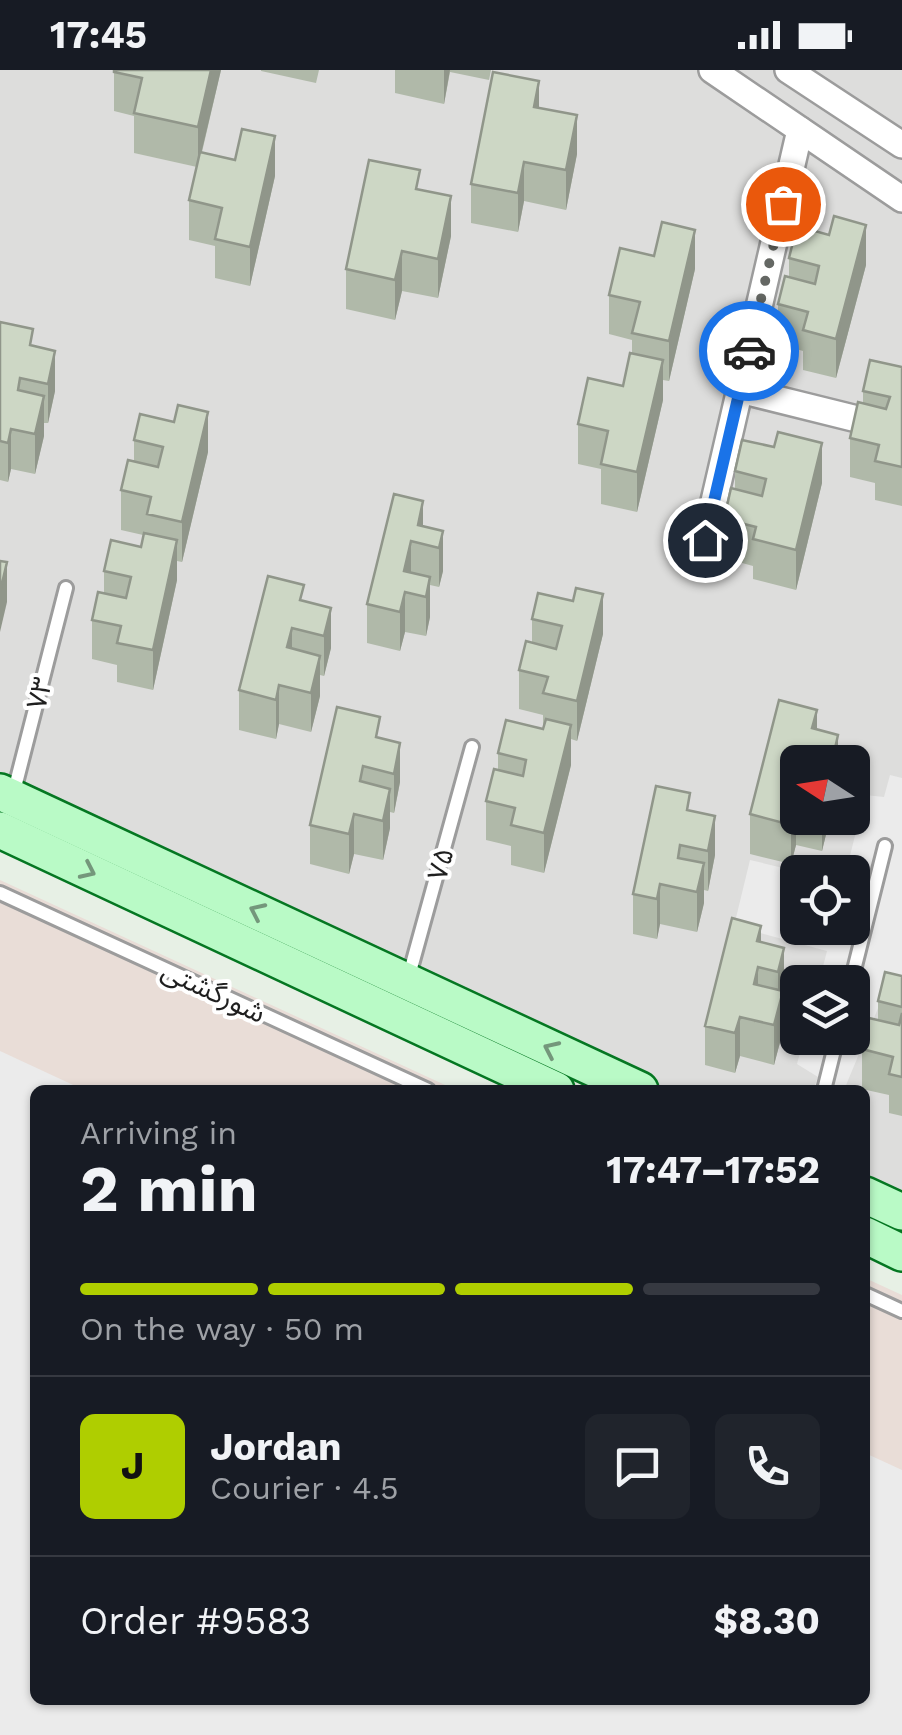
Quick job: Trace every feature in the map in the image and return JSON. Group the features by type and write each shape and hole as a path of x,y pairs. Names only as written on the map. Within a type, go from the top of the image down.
{"street":[{"path":"712,70 902,200"},
{"path":"788,70 902,145"},
{"path":"850,164 874,127"},
{"path":"705,540 800,130"},
{"path":"740,390 853,418"},
{"path":"3,801 400,998 548,1085"},
{"path":"400,998 627,1085"},
{"path":"870,1197 902,1212"},
{"path":"870,1237 902,1253"}],"lane":[{"name":"۷۳","path":"3,801 66,588"},
{"name":"۷۵","path":"400,998 472,747"},
{"path":"855,965 885,846"},
{"name":"شورگشتی","path":"0,892 417,1085"},
{"path":"825,1085 833,1055"},
{"path":"870,1296 902,1311"}],"shaded area":[{"path":"0,70 902,70 902,1200 870,1185 870,1085 651,1085 0,786"},
{"path":"890,775 902,778 902,980 891,977 870,1027 870,965 823,965 827,951 805,945 870,945 870,855 850,855 855,835 870,835 870,796 884,797"},
{"path":"750,860 780,867 780,938 734,926"},
{"path":"0,880 445,1085 30,1085 30,1705 870,1705 870,1280 902,1295 902,1735 0,1735"},
{"path":"0,1051 73,1085 30,1085 30,1705 870,1705 870,1455 902,1470 902,1735 0,1735"},
{"path":"799,1055 859,1055 846,1085 815,1085 818,1077 797,1064"}],"building":[{"path":"114,70 211,70 198,127 134,113 142,78"},
{"path":"493,72 539,81 534,107 577,115 566,170 524,162 518,193 471,184"},
{"path":"242,129 275,136 250,247 215,239 222,208 189,200 200,152 235,160"},
{"path":"369,160 420,170 416,189 451,196 438,259 402,251 395,280 346,269"},
{"path":"834,216 866,225 836,339 803,330 808,312 778,304 785,276 815,284 819,266 789,258 797,226 829,235"},
{"path":"662,222 695,230 669,341 632,333 640,302 609,295 620,248 654,256"},
{"path":"0,322 33,329 30,345 55,351 48,384 20,378 18,390 44,396 35,434 11,429 8,443 0,441"},
{"path":"630,353 663,360 637,472 601,464 608,431 578,424 588,378 623,386"},
{"path":"870,360 902,367 902,467 875,461 879,445 850,438 858,402 886,409 890,397 863,391"},
{"path":"178,405 208,412 182,522 147,514 151,497 121,490 128,460 158,467 163,447 134,440 140,414 174,422"},
{"path":"778,432 822,443 796,550 753,539 756,527 724,519 731,488 762,496 766,479 735,471 742,440 774,447"},
{"path":"394,494 423,501 418,525 443,531 439,548 411,541 404,571 430,577 426,597 405,592 400,612 367,604"},
{"path":"144,533 177,540 153,650 117,643 121,626 92,620 98,592 126,598 131,577 104,571 111,540 141,547"},
{"path":"0,561 7,562 0,592"},
{"path":"268,576 304,585 300,600 331,608 324,636 292,628 287,647 320,656 311,693 279,685 276,700 239,690"},
{"path":"576,588 603,594 577,701 543,693 548,677 519,670 526,641 556,649 562,626 532,619 538,593 573,601"},
{"path":"779,700 817,710 812,728 838,735 836,745 780,745 780,822 750,814"},
{"path":"337,707 380,717 376,737 400,743 394,774 363,766 360,781 390,789 383,821 354,814 349,834 310,825"},
{"path":"546,719 571,725 544,833 511,825 515,808 486,801 494,769 523,776 526,760 498,753 506,720 543,729"},
{"path":"656,786 690,793 687,810 715,816 708,851 680,845 678,858 704,863 697,892 660,884 657,899 633,894"},
{"path":"732,918 761,926 757,941 784,948 778,972 758,967 754,984 780,990 774,1025 740,1017 735,1033 705,1026"},
{"path":"885,972 902,976 902,1007 878,1001"},
{"path":"902,1013 902,1077 889,1074 893,1057 870,1051 870,1018 899,1025"}],"way so far":[{"path":"749,351 783,204"}],"route":[{"path":"705,540 749,351"}]}
